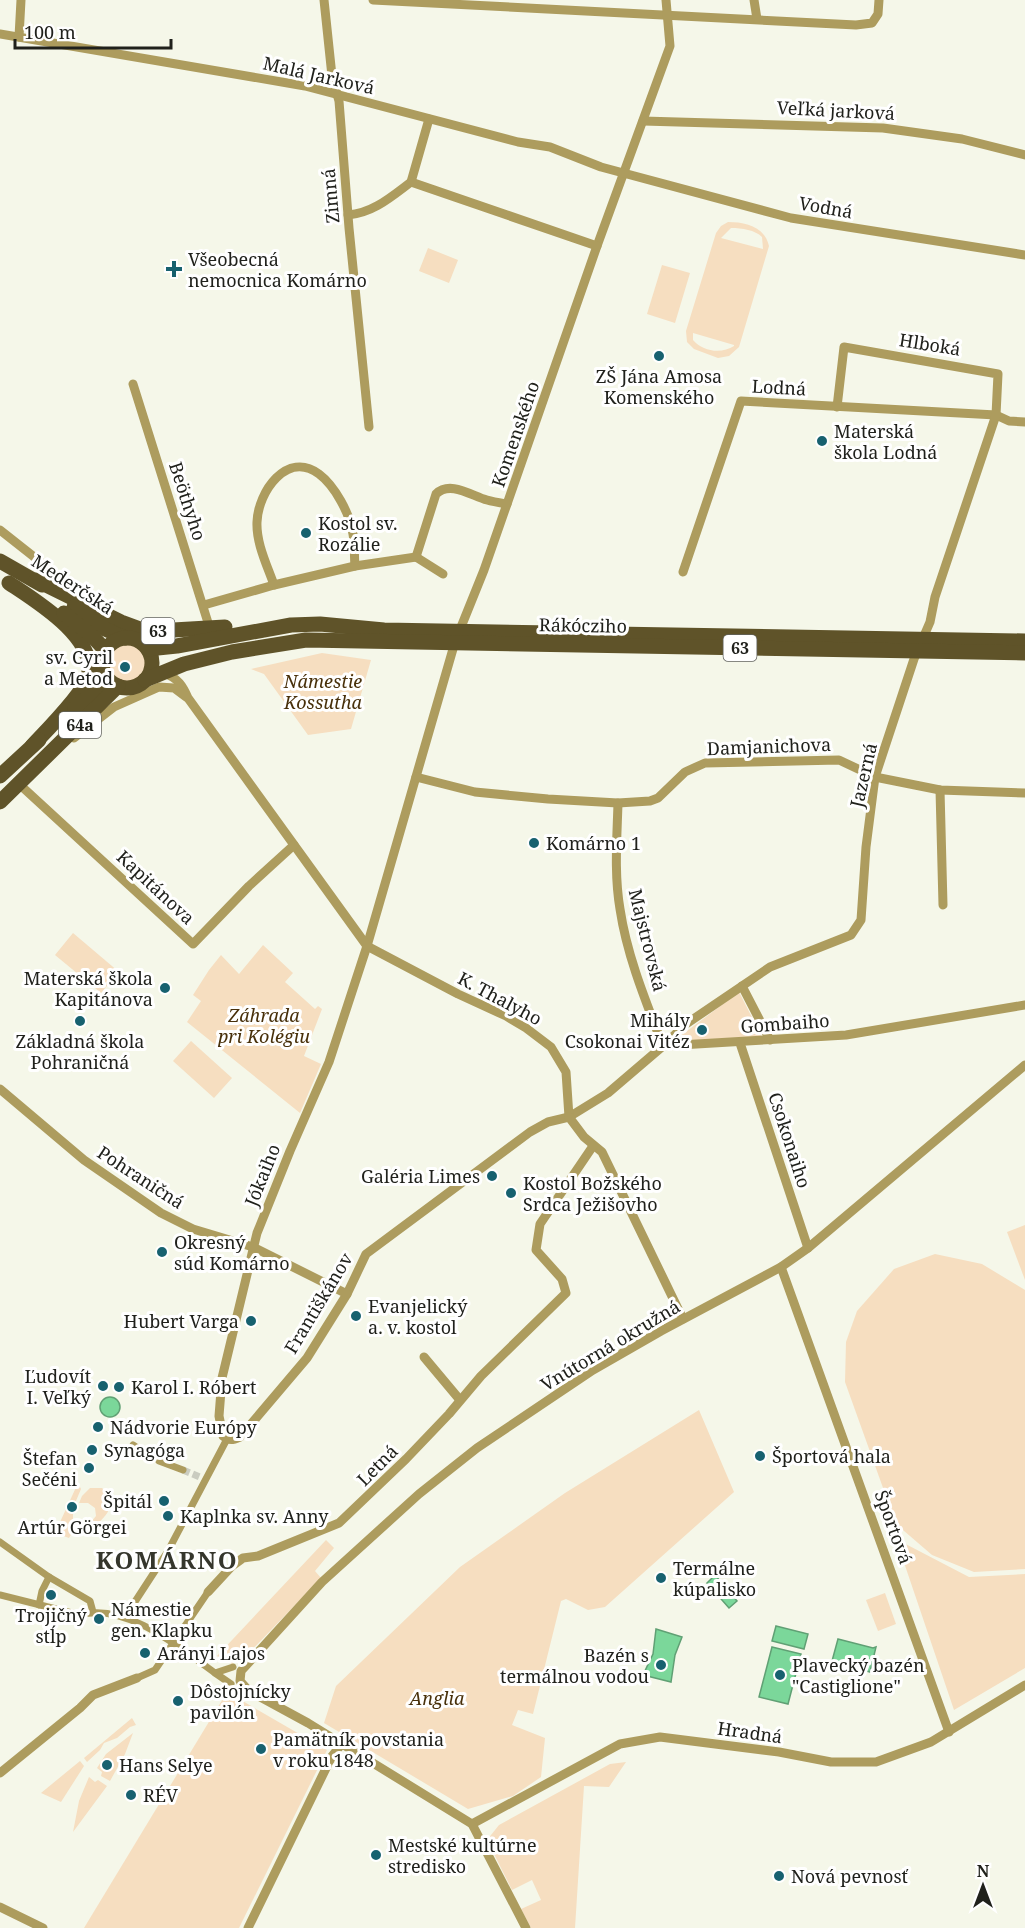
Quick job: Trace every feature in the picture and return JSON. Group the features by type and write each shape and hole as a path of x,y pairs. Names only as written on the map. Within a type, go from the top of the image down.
{"main road":[{"name":"Mederčská","path":"0,561 36,580 105,629 125,638"},
{"name":"63","path":"36,580 140,629 156,631 264,624 291,625"},
{"name":"Mederčská","path":"5,581 33,593 69,616 106,651"},
{"path":"5,581 40,603 83,645 88,655 89,666 85,683 59,717 32,746"},
{"name":"Rákócziho","path":"148,649 177,646 291,625 320,624 457,636"},
{"name":"Rákócziho","path":"145,680 184,664 232,652 306,640 457,636 920,645 1025,653"},
{"name":"63","path":"106,651 114,642 125,638 140,641 148,649 152,665 145,680 131,687 112,681"},
{"name":"Rákócziho","path":"920,645 1025,641"},
{"path":"106,651 102,664 112,681"},
{"name":"64a","path":"0,776 96,689 112,681"},
{"name":"64a","path":"0,802 42,763 112,681"}],"street":[{"path":"19,37 21,0"},
{"name":"Zimná","path":"324,0 332,76 337,94 369,427"},
{"path":"373,0 588,6 668,15 856,25 872,23 878,14 879,0"},
{"name":"Komenského","path":"457,636 484,570 597,246 670,46 666,0"},
{"path":"754,0 757,20"},
{"name":"Malá Jarková","path":"0,34 305,86 518,142 550,147 601,167 625,173"},
{"path":"348,215 377,207 411,182 429,119"},
{"name":"Veľká jarková","path":"643,121 883,128 962,139 1025,155"},
{"name":"Vodná","path":"625,173 808,221 1025,255"},
{"path":"411,182 597,246"},
{"name":"Hlboká","path":"837,406 844,347 999,374 996,415"},
{"name":"Beöthyho","path":"133,384 210,629"},
{"name":"Lodná","path":"682,572 741,401 996,415"},
{"path":"996,415 1010,421 1025,422"},
{"name":"Jazerná","path":"663,1046 686,1024 770,967 851,934 858,927 875,777 996,415"},
{"path":"274,585 258,534 260,502 264,492 278,476 296,468 309,468 316,472 337,495 350,522 355,566"},
{"path":"416,557 439,490 452,488 489,501 507,504"},
{"name":"Mederčská","path":"0,530 57,575"},
{"path":"204,605 274,585 355,566 416,557 443,574"},
{"path":"367,946 457,636"},
{"path":"164,673 180,682 188,698 367,946"},
{"path":"42,763 121,703 164,687 174,688 188,698"},
{"name":"Damjanichova","path":"416,777 475,792 618,803 650,801 658,798 685,772 705,763 838,760 875,777 940,790 1025,793"},
{"name":"Kapitánova","path":"19,784 193,944 249,886 294,845"},
{"path":"940,790 943,905"},
{"name":"Majstrovská","path":"618,803 616,868 620,912 639,981 663,1046"},
{"name":"K. Thalyho","path":"367,946 458,994 506,1016 550,1047 566,1072 569,1117"},
{"name":"Jókaiho","path":"227,1439 220,1429 222,1378 253,1247 290,1151 329,1062 367,946"},
{"path":"742,986 770,1040"},
{"name":"Gombaiho","path":"663,1046 846,1035 1025,1005"},
{"name":"Csokonaiho","path":"740,1043 808,1248"},
{"path":"663,1046 608,1093 569,1117 593,1146 602,1152 683,1320"},
{"name":"Vnútorná okružná","path":"235,1683 241,1671 322,1582 419,1494 477,1448 593,1370 782,1267 808,1248 1025,1065"},
{"name":"Pohraničná","path":"0,1089 84,1160 160,1213 193,1229 253,1247 347,1294"},
{"name":"Františkánov","path":"227,1439 234,1440 240,1437 307,1358 347,1294 366,1254 530,1132 548,1122 569,1117"},
{"name":"Letná","path":"138,1679 155,1670 208,1592 232,1566 243,1558 258,1556 339,1523 406,1459 481,1376 566,1293 562,1279 536,1250 540,1224 593,1146"},
{"name":"Športová","path":"782,1267 949,1732"},
{"path":"424,1357 460,1400"},
{"path":"125,1617 168,1551 227,1439"},
{"path":"133,1445 151,1456"},
{"path":"159,1461 183,1470"},
{"path":"0,1542 47,1575 90,1601 93,1612"},
{"path":"39,1605 47,1575"},
{"path":"0,1595 80,1615 93,1612 125,1617 174,1643 215,1673 308,1723 472,1824 526,1928"},
{"path":"215,1673 233,1667"},
{"path":"0,1773 93,1695 138,1679"},
{"name":"Hradná","path":"472,1824 620,1744 660,1737 779,1752 831,1762 876,1762 920,1748 1025,1685"},
{"path":"248,1928 332,1756 341,1745"},
{"path":"0,1907 43,1928"}],"green space":[{"path":"728,222 754,227 763,234 769,246 739,347 729,356 718,358 694,349 687,342 686,331 716,233","holes":["731,228 756,233 762,237 763,249 721,238","693,333 734,345 734,346 718,351 707,349 693,340"]},
{"path":"428,248 458,260 449,283 419,271"},
{"path":"662,265 690,273 675,323 647,314"},
{"path":"127,643 135,644 141,649 146,655 146,671 141,677 135,682 127,683 119,682 113,677 108,671 107,663 108,655 113,649 119,644"},
{"name":"Námestie Kossutha","path":"322,653 371,660 351,729 308,735 264,674 251,669"},
{"path":"73,933 119,972 101,993 55,955"},
{"name":"Záhrada pri Kolégiu","path":"263,945 293,973 285,982 315,1009 318,1006 322,1009 304,1056 321,1064 300,1113 187,1022 201,1001 193,995 221,955 239,974"},
{"path":"739,992 762,1037 671,1043"},
{"path":"191,1041 232,1078 214,1098 173,1061"},
{"path":"1025,1225 1025,1280 1007,1232"},
{"path":"935,1254 982,1264 1025,1290 1025,1569 974,1572 932,1555 896,1524 845,1382 846,1342 857,1311 894,1269"},
{"name":"Anglia","path":"699,1410 734,1492 605,1607 588,1610 566,1599 561,1601 533,1714 518,1710 512,1725 545,1738 541,1777 513,1796 468,1809 324,1723 336,1686 460,1567 565,1493"},
{"path":"78,1483 81,1489 73,1508 73,1531 69,1538 55,1533"},
{"path":"90,1488 102,1488 108,1496 109,1510 100,1522 80,1536 79,1522 91,1522 96,1516 95,1508 88,1503 79,1503"},
{"path":"896,1539 969,1577 1025,1574 1025,1668 954,1710"},
{"path":"326,1540 334,1548 315,1571 321,1578 245,1657 232,1664 217,1656"},
{"path":"885,1593 896,1624 878,1631 866,1600"},
{"path":"227,1692 327,1750 239,1928 84,1928"},
{"path":"132,1718 136,1725 117,1738 104,1743 87,1762 84,1758"},
{"path":"133,1733 125,1754 110,1781 101,1776 102,1772 97,1768 106,1754"},
{"path":"80,1761 84,1766 61,1802 41,1793"},
{"path":"626,1762 609,1787 584,1786 575,1928 531,1928 521,1909 541,1900 532,1880 512,1890 487,1840 499,1825 610,1764"},
{"path":"89,1777 107,1786 73,1832 79,1801"}],"shaded area":[{"path":"110,1397 117,1400 120,1407 117,1414 110,1417 103,1414 100,1407 103,1400"},
{"path":"715,1575 737,1601 729,1608 707,1583"},
{"path":"776,1626 808,1634 804,1649 772,1641"},
{"name":"Bazén s termálnou vodou","path":"656,1629 682,1637 675,1655 671,1682 643,1675 653,1654"},
{"path":"838,1639 876,1647 870,1672 832,1661"},
{"name":"Plavecký bazén \"Castiglione\"","path":"772,1647 801,1654 788,1704 759,1697"}],"tunnel":[{"path":"183,1470 200,1477"}],"place":[{"name":"Všeobecná nemocnica Komárno","path":"174,269"},
{"name":"ZŠ Jána Amosa Komenského","path":"659,356"},
{"name":"Materská škola Lodná","path":"822,441"},
{"name":"Kostol sv. Rozálie","path":"306,533"},
{"name":"sv. Cyril a Metod","path":"125,667"},
{"name":"Komárno 1","path":"534,843"},
{"name":"Materská škola Kapitánova","path":"165,988"},
{"name":"Základná škola Pohraničná","path":"80,1021"},
{"name":"Mihály Csokonai Vitéz","path":"702,1030"},
{"name":"Galéria Limes","path":"492,1176"},
{"name":"Kostol Božského Srdca Ježišovho","path":"511,1193"},
{"name":"Okresný súd Komárno","path":"162,1252"},
{"name":"Evanjelický a. v. kostol","path":"356,1316"},
{"name":"Hubert Varga","path":"251,1321"},
{"name":"Ľudovít I. Veľký","path":"103,1386"},
{"name":"Karol I. Róbert","path":"119,1387"},
{"name":"Nádvorie Európy","path":"98,1427"},
{"name":"Synagóga","path":"92,1450"},
{"name":"Športová hala","path":"760,1456"},
{"name":"Štefan Sečéni","path":"89,1468"},
{"name":"Špitál","path":"164,1501"},
{"name":"Artúr Görgei","path":"72,1507"},
{"name":"Kaplnka sv. Anny","path":"168,1516"},
{"name":"Termálne kúpalisko","path":"661,1578"},
{"name":"Trojičný stĺp","path":"51,1595"},
{"name":"Námestie gen. Klapku","path":"99,1619"},
{"name":"Arányi Lajos","path":"145,1653"},
{"name":"Bazén s termálnou vodou","path":"661,1665"},
{"name":"Plavecký bazén \"Castiglione\"","path":"780,1675"},
{"name":"Dôstojnícky pavilón","path":"178,1701"},
{"name":"Pamätník povstania v roku 1848","path":"261,1749"},
{"name":"Hans Selye","path":"107,1765"},
{"name":"RÉV","path":"131,1795"},
{"name":"Mestské kultúrne stredisko","path":"376,1855"},
{"name":"Nová pevnosť","path":"779,1876"}],"district":[{"name":"KOMÁRNO","path":"167,1559"}]}
